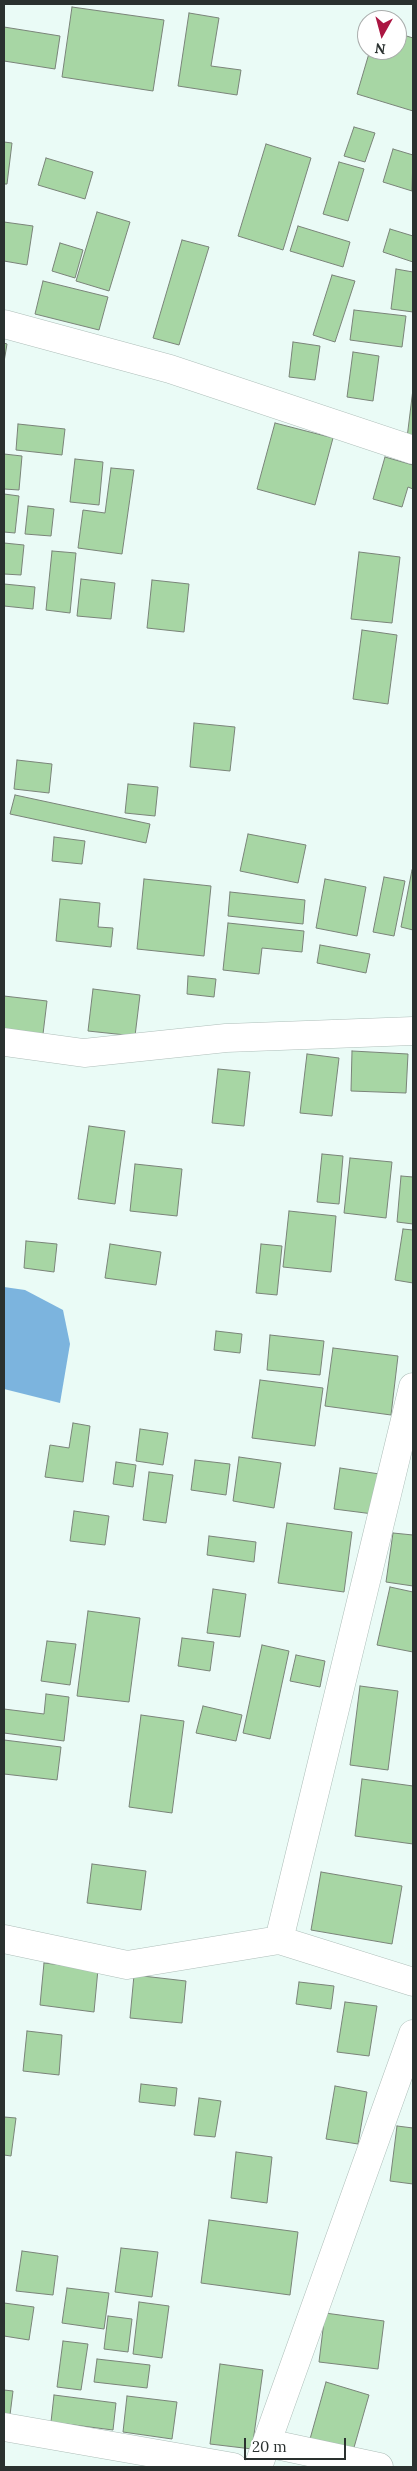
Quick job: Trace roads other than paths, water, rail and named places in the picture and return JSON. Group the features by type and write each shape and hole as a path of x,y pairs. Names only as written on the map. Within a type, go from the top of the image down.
{"street":[{"path":"4,324 170,369 413,450"},
{"path":"4,1042 84,1053 226,1038 413,1031"},
{"path":"279,1940 413,1387"},
{"path":"4,1939 127,1965 279,1940 413,1982"},
{"path":"379,2467 263,2455 413,2034"},
{"path":"4,2427 233,2467"}],"water":[{"path":"4,1287 25,1290 63,1310 70,1344 60,1403 4,1389"}]}
